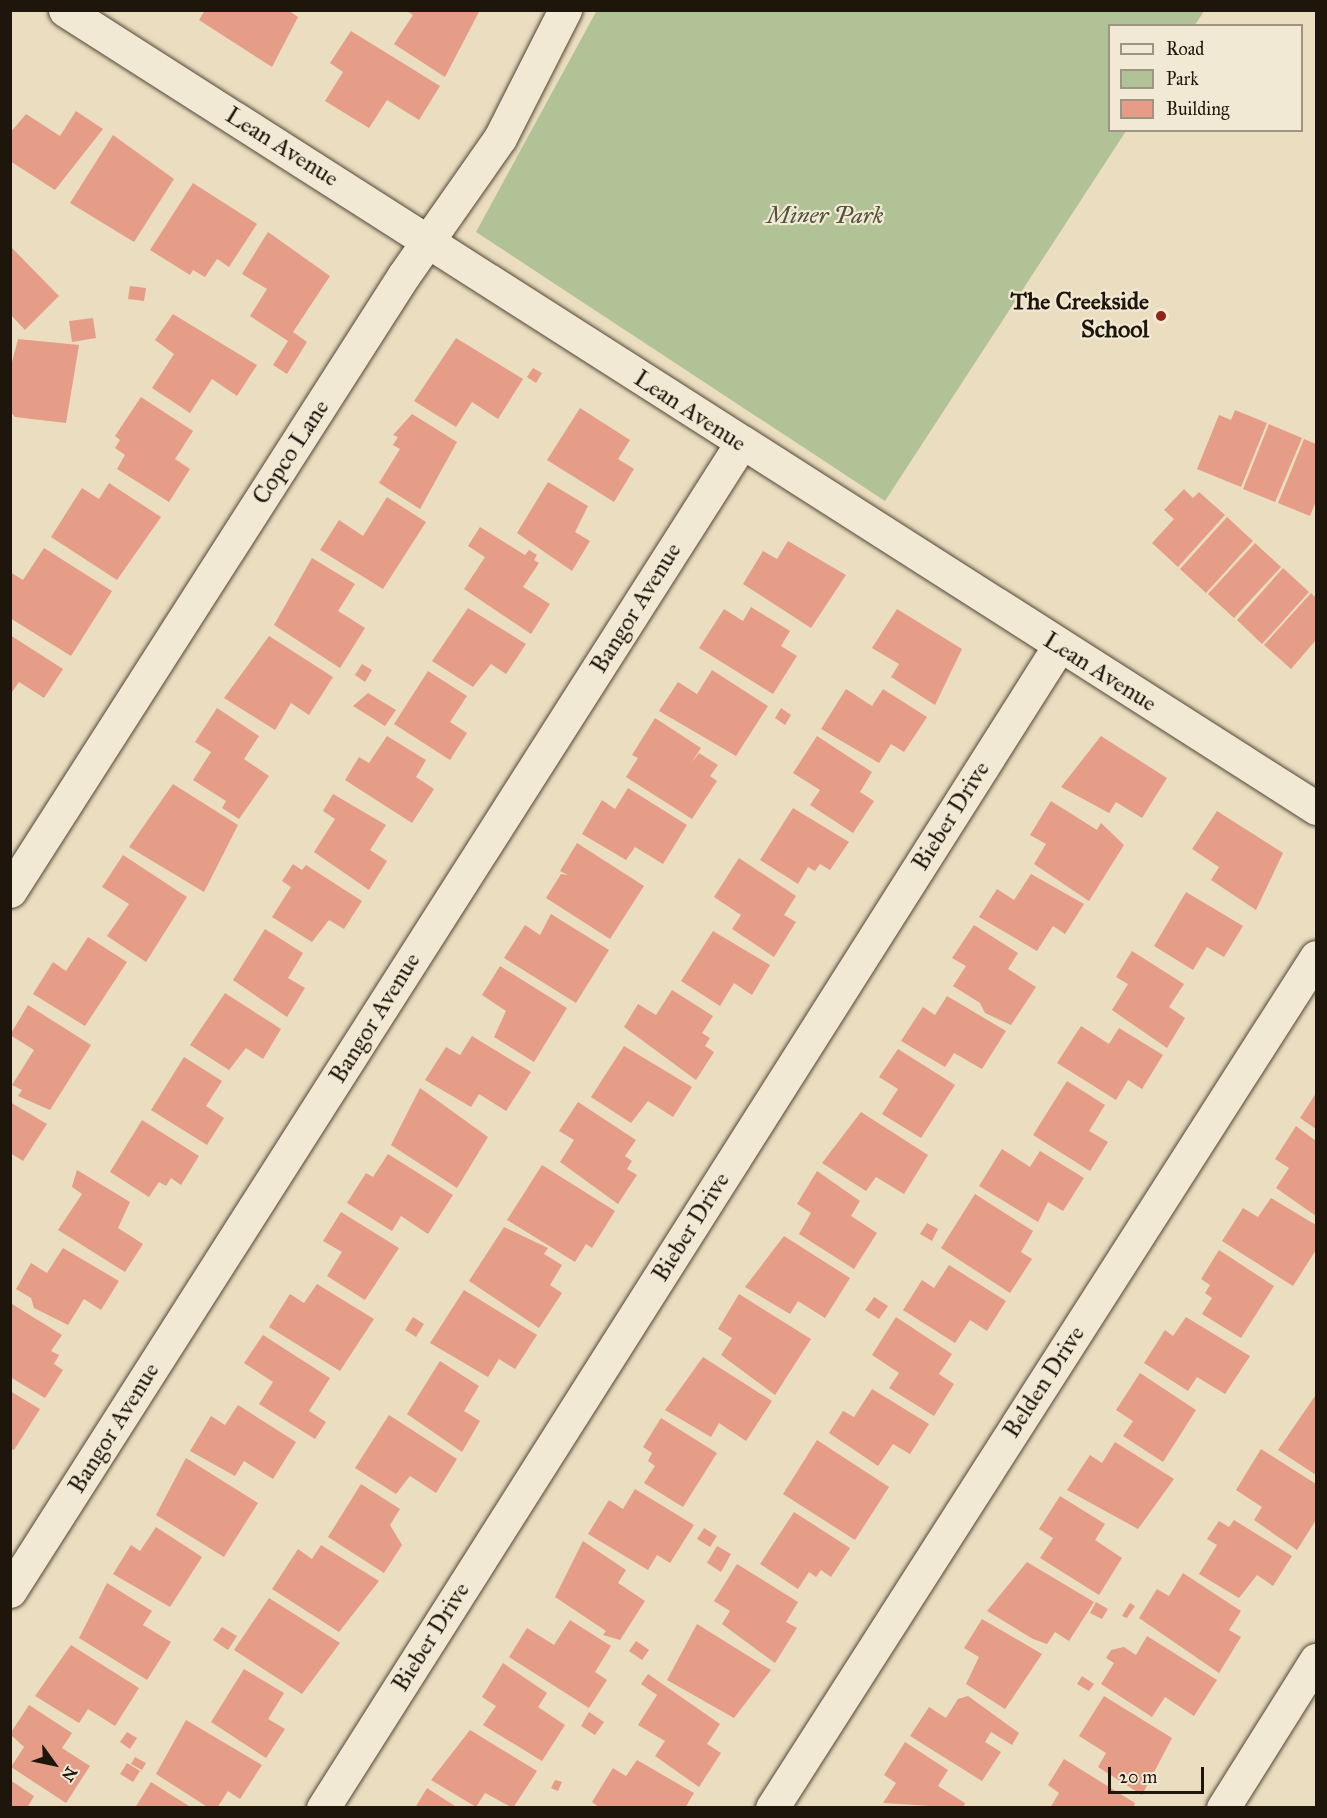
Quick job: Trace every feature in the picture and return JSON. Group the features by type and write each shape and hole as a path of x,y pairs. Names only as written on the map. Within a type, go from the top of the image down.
{"street":[{"name":"Lean Avenue","path":"65,10 107,22 429,241 740,445 1317,808"},
{"name":"Copco Lane","path":"10,891 429,241 500,138 565,10"},
{"name":"Bangor Avenue","path":"10,1591 740,445"},
{"name":"Bieber Drive","path":"323,1808 1059,646"},
{"name":"Belden Drive","path":"772,1808 1317,957"},
{"path":"1223,1808 1317,1660"}],"green space":[{"name":"Miner Park","path":"597,10 1204,10 1196,24 1108,24 1108,132 1125,132 885,501 476,232"}],"building":[{"path":"205,10 288,10 298,17 272,67 199,20"},
{"path":"405,10 480,10 445,77 394,44 413,15"},
{"path":"351,31 440,86 419,120 387,100 369,128 325,101 343,72 330,63"},
{"path":"76,111 103,129 55,190 10,161 10,133 26,114 60,136"},
{"path":"113,135 174,179 134,242 70,203"},
{"path":"193,183 257,224 229,267 217,259 205,277 193,270 190,275 150,250"},
{"path":"268,232 330,276 293,332 307,342 287,374 273,365 288,341 250,316 267,289 242,274"},
{"path":"10,246 59,296 25,330 10,314"},
{"path":"130,286 146,288 144,301 128,299"},
{"path":"173,314 257,365 237,396 212,379 190,413 152,388 174,354 155,340"},
{"path":"93,318 96,338 72,342 69,321"},
{"path":"456,338 523,379 498,419 472,402 456,427 414,401"},
{"path":"18,339 79,345 66,423 15,417 10,411 10,370"},
{"path":"533,368 542,373 536,383 527,377"},
{"path":"141,397 193,431 175,459 190,469 169,502 117,469 125,455 115,448 120,440 115,436"},
{"path":"580,408 630,440 618,459 634,469 614,502 547,460"},
{"path":"1235,410 1267,423 1241,487 1197,469 1219,415 1231,420"},
{"path":"412,414 457,442 420,509 379,483 400,449 393,445 398,437 393,435"},
{"path":"1269,424 1302,438 1275,502 1243,489"},
{"path":"1304,439 1316,444 1316,501 1310,516 1278,503"},
{"path":"548,482 588,506 575,532 590,541 572,571 517,533"},
{"path":"109,483 161,517 117,580 51,537 82,488 99,499"},
{"path":"1184,489 1193,498 1199,492 1225,515 1178,567 1152,543 1174,519 1164,510"},
{"path":"387,497 426,522 383,589 320,550 339,520 363,536"},
{"path":"1227,517 1253,541 1206,593 1180,569"},
{"path":"480,527 525,555 529,550 537,555 534,560 539,563 523,587 550,604 531,634 464,589 485,557 468,546"},
{"path":"788,541 846,575 811,628 743,584 763,551 777,559"},
{"path":"1255,543 1281,567 1234,618 1208,594"},
{"path":"44,548 112,591 71,656 10,618 10,572 23,580"},
{"path":"312,558 355,584 338,611 365,628 340,668 274,625"},
{"path":"1283,568 1309,592 1262,644 1237,620"},
{"path":"1311,593 1316,598 1316,640 1291,669 1264,645"},
{"path":"751,607 790,631 781,646 797,656 773,694 699,648 724,609 743,621"},
{"path":"468,608 526,644 506,674 491,664 473,687 432,661"},
{"path":"897,609 962,649 935,705 891,677 899,664 872,648"},
{"path":"10,635 63,669 44,698 19,682 10,695"},
{"path":"269,636 333,677 309,715 291,703 275,730 224,698"},
{"path":"362,664 372,670 365,682 355,675"},
{"path":"712,670 768,706 736,756 659,711 678,682 697,694"},
{"path":"428,671 467,696 450,722 467,733 450,760 394,724"},
{"path":"846,689 872,706 883,689 927,717 904,752 891,744 879,763 821,729"},
{"path":"368,693 396,710 385,726 353,706"},
{"path":"217,708 259,736 244,759 269,776 239,819 222,808 226,801 193,780 211,752 195,742"},
{"path":"781,708 791,715 785,725 775,718"},
{"path":"655,718 701,748 691,763 699,753 718,765 710,776 717,781 692,819 626,777 638,758 632,755"},
{"path":"387,736 426,760 416,777 434,789 412,823 345,780 359,757 369,763"},
{"path":"817,736 872,772 860,792 874,801 853,833 810,805 820,790 793,773"},
{"path":"1101,736 1167,778 1142,818 1116,802 1109,813 1061,787"},
{"path":"173,784 238,825 204,892 129,847"},
{"path":"628,788 687,825 663,864 635,847 626,860 582,834 602,800 615,809"},
{"path":"333,794 386,825 370,850 387,861 369,890 314,852 335,819 323,811"},
{"path":"1051,801 1097,830 1101,823 1124,845 1089,901 1034,864 1046,844 1030,835"},
{"path":"793,808 849,842 830,870 820,864 815,871 808,867 798,884 760,860"},
{"path":"1217,811 1283,853 1256,910 1211,880 1219,867 1192,849"},
{"path":"577,843 644,886 610,939 546,898 561,874 568,875 560,871"},
{"path":"123,855 187,897 146,962 107,936 129,904 102,887"},
{"path":"739,858 796,896 784,915 796,922 774,957 732,929 741,915 714,897"},
{"path":"293,864 302,870 306,865 362,901 344,929 329,920 312,942 272,917 291,887 282,881"},
{"path":"1031,874 1084,904 1065,934 1053,926 1037,951 979,917 997,889 1014,900"},
{"path":"1186,892 1243,926 1224,957 1207,947 1193,970 1154,946"},
{"path":"551,914 609,950 576,1003 504,958 525,925 540,935"},
{"path":"974,925 1018,953 1008,969 1036,987 1011,1025 985,1013 980,1003 953,986 966,966 952,958"},
{"path":"265,929 303,953 288,978 305,988 287,1017 233,980"},
{"path":"713,931 770,965 752,995 734,983 720,1006 681,981"},
{"path":"88,937 127,962 85,1026 33,994 53,962 66,971"},
{"path":"1132,951 1184,984 1169,1007 1185,1018 1167,1048 1112,1010 1128,984 1116,977"},
{"path":"500,966 567,1008 534,1062 494,1037 506,1011 482,995"},
{"path":"672,990 713,1016 702,1033 710,1038 705,1046 714,1052 696,1080 624,1027 638,1004 656,1015"},
{"path":"225,993 281,1029 263,1059 246,1048 229,1070 190,1045"},
{"path":"947,996 1006,1031 982,1069 954,1053 945,1067 901,1041 923,1007 935,1015"},
{"path":"28,1005 91,1045 50,1110 18,1096 22,1090 12,1085 34,1050 10,1035"},
{"path":"1081,1026 1109,1044 1119,1028 1163,1055 1142,1089 1128,1080 1116,1100 1057,1063"},
{"path":"472,1036 531,1072 506,1111 479,1094 471,1107 425,1080 446,1047 460,1055"},
{"path":"624,1046 692,1087 673,1117 648,1101 631,1123 591,1097"},
{"path":"898,1049 955,1085 921,1138 882,1114 898,1089 879,1077"},
{"path":"184,1057 222,1081 206,1106 224,1118 207,1145 151,1110"},
{"path":"1067,1081 1105,1105 1089,1131 1108,1142 1090,1171 1033,1135"},
{"path":"420,1088 488,1137 457,1188 391,1145"},
{"path":"1316,1093 1316,1129 1300,1118"},
{"path":"10,1102 47,1124 23,1161 10,1153"},
{"path":"578,1102 636,1140 625,1156 632,1161 627,1169 637,1175 618,1204 560,1162 574,1140 559,1131"},
{"path":"861,1112 928,1155 904,1194 876,1177 866,1191 822,1163"},
{"path":"142,1120 199,1156 181,1185 171,1178 166,1186 159,1182 149,1197 110,1172"},
{"path":"1296,1126 1316,1141 1316,1216 1276,1188 1289,1168 1275,1159"},
{"path":"1002,1149 1030,1167 1040,1151 1084,1178 1063,1211 1048,1202 1038,1222 979,1186"},
{"path":"388,1154 453,1195 428,1234 401,1216 392,1231 347,1203 366,1173 373,1177"},
{"path":"542,1165 615,1211 592,1248 586,1244 575,1262 507,1220"},
{"path":"77,1170 130,1202 118,1228 143,1244 125,1272 58,1230 82,1194 72,1187"},
{"path":"817,1171 860,1201 851,1216 877,1233 854,1269 799,1234 811,1213 797,1204"},
{"path":"975,1194 1033,1231 1021,1252 1032,1259 1010,1293 941,1248"},
{"path":"1271,1198 1316,1225 1316,1250 1293,1286 1222,1241 1243,1208 1258,1217"},
{"path":"341,1212 399,1248 365,1300 327,1276 342,1252 323,1241"},
{"path":"927,1223 938,1229 932,1241 920,1234"},
{"path":"504,1227 548,1248 544,1254 562,1265 550,1285 562,1293 539,1328 469,1281"},
{"path":"784,1236 850,1278 825,1318 798,1301 790,1314 745,1287"},
{"path":"63,1248 119,1281 101,1310 84,1299 68,1325 34,1308 31,1298 16,1289 31,1263 47,1273"},
{"path":"1219,1250 1274,1286 1241,1338 1202,1314 1212,1298 1205,1293 1210,1285 1201,1279"},
{"path":"949,1265 1006,1301 987,1331 970,1320 955,1343 903,1310 922,1280 934,1288"},
{"path":"317,1284 374,1319 340,1371 269,1327 290,1294 304,1303"},
{"path":"464,1290 537,1335 515,1369 499,1359 488,1377 430,1343"},
{"path":"739,1294 811,1339 775,1395 721,1355 732,1338 718,1329"},
{"path":"874,1297 888,1306 879,1319 865,1310"},
{"path":"12,1304 62,1335 51,1351 59,1355 54,1364 63,1370 45,1398 10,1377"},
{"path":"413,1317 424,1324 416,1337 405,1330"},
{"path":"896,1317 952,1354 939,1374 954,1384 934,1416 889,1388 899,1373 872,1355"},
{"path":"1186,1317 1250,1356 1225,1394 1197,1377 1188,1391 1144,1363 1165,1330 1173,1336"},
{"path":"263,1335 330,1378 309,1411 326,1422 315,1439 259,1404 273,1382 244,1363"},
{"path":"703,1357 772,1401 746,1441 719,1423 711,1437 665,1410"},
{"path":"440,1361 479,1386 464,1411 480,1421 462,1452 407,1414"},
{"path":"1140,1373 1196,1410 1163,1462 1123,1436 1133,1421 1116,1410"},
{"path":"872,1389 929,1424 910,1454 893,1444 878,1466 829,1433 843,1411 854,1417"},
{"path":"10,1391 40,1409 14,1450 10,1448"},
{"path":"1315,1396 1316,1398 1316,1475 1278,1450"},
{"path":"238,1405 296,1442 273,1479 244,1461 235,1476 190,1451 211,1416 225,1425"},
{"path":"389,1415 457,1459 436,1493 410,1476 396,1494 355,1468"},
{"path":"661,1418 717,1453 683,1507 644,1483 655,1466 648,1461 652,1453 643,1447"},
{"path":"817,1440 889,1487 855,1540 783,1494"},
{"path":"1115,1442 1174,1479 1138,1529 1067,1490 1090,1455 1102,1463"},
{"path":"1261,1449 1316,1484 1316,1520 1297,1550 1254,1520 1262,1507 1236,1490"},
{"path":"186,1458 258,1503 224,1557 156,1515"},
{"path":"361,1484 400,1509 390,1525 402,1545 384,1573 328,1537"},
{"path":"635,1489 694,1525 670,1563 657,1555 648,1570 588,1534 609,1500 623,1509"},
{"path":"1060,1496 1105,1524 1095,1540 1122,1558 1099,1595 1040,1558 1053,1538 1039,1529"},
{"path":"794,1512 850,1548 831,1577 821,1570 816,1577 809,1572 798,1589 760,1564"},
{"path":"1234,1520 1292,1556 1273,1586 1257,1575 1239,1598 1199,1574 1217,1545 1207,1539 1219,1521 1229,1527"},
{"path":"156,1527 202,1557 170,1607 113,1574 131,1545 140,1551"},
{"path":"704,1528 717,1536 710,1547 697,1539"},
{"path":"583,1541 626,1570 618,1583 645,1601 620,1640 603,1635 606,1631 555,1597"},
{"path":"321,1545 379,1581 339,1632 272,1589 298,1549 312,1559"},
{"path":"717,1546 731,1554 721,1572 707,1563"},
{"path":"1027,1562 1094,1602 1069,1641 1055,1632 1047,1644 1033,1639 987,1611"},
{"path":"737,1564 798,1602 786,1622 797,1628 775,1663 722,1624 730,1611 714,1601"},
{"path":"1183,1573 1241,1611 1229,1630 1241,1637 1219,1673 1139,1618 1157,1589 1169,1596"},
{"path":"107,1583 152,1611 143,1625 171,1642 147,1680 79,1638"},
{"path":"269,1598 340,1643 302,1694 234,1650"},
{"path":"1096,1602 1108,1609 1102,1619 1090,1613"},
{"path":"1130,1603 1135,1606 1127,1618 1122,1616"},
{"path":"982,1619 1042,1654 1005,1709 966,1684 979,1657 964,1648"},
{"path":"570,1620 611,1646 595,1672 607,1680 589,1708 509,1657 527,1628 554,1645"},
{"path":"697,1624 771,1670 734,1718 667,1680"},
{"path":"222,1627 237,1636 228,1650 213,1640"},
{"path":"1147,1636 1217,1680 1194,1716 1165,1697 1152,1717 1101,1684 1114,1663 1106,1658 1111,1650 1124,1647 1136,1655"},
{"path":"636,1641 649,1650 642,1660 629,1651"},
{"path":"71,1645 139,1688 115,1726 88,1709 79,1723 35,1696"},
{"path":"503,1663 547,1693 538,1707 565,1725 542,1761 483,1725 496,1706 482,1697"},
{"path":"244,1669 284,1693 268,1719 285,1729 266,1758 211,1722"},
{"path":"648,1674 720,1724 707,1744 721,1753 699,1787 655,1756 665,1741 638,1725 657,1695 641,1684"},
{"path":"1082,1676 1094,1684 1089,1691 1077,1684"},
{"path":"968,1696 1019,1733 1012,1745 991,1732 985,1742 1001,1752 982,1781 910,1736 929,1707 946,1718 958,1699"},
{"path":"1104,1696 1172,1738 1142,1795 1098,1767 1106,1753 1079,1736"},
{"path":"29,1705 72,1733 62,1748 90,1766 66,1803 11,1767 24,1747 10,1734"},
{"path":"589,1712 604,1722 595,1735 581,1726"},
{"path":"186,1720 262,1765 240,1799 228,1791 217,1808 209,1808 156,1774"},
{"path":"470,1730 537,1771 513,1808 485,1793 476,1807 431,1780"},
{"path":"127,1732 137,1738 130,1749 120,1742"},
{"path":"905,1742 948,1770 938,1786 965,1803 963,1808 883,1803 896,1783 884,1775"},
{"path":"135,1757 146,1763 142,1770 131,1764"},
{"path":"1064,1759 1135,1803 1133,1808 1050,1808 1059,1793 1048,1785"},
{"path":"637,1760 694,1793 685,1808 600,1808 592,1802 613,1768 626,1776"},
{"path":"127,1763 140,1771 133,1782 120,1774"},
{"path":"10,1780 34,1796 27,1808 10,1808"},
{"path":"555,1780 562,1782 558,1791 551,1788"},
{"path":"151,1782 192,1808 135,1808"},
{"path":"427,1788 458,1808 415,1808"}],"place":[{"name":"The Creekside School","path":"1161,316"}]}
